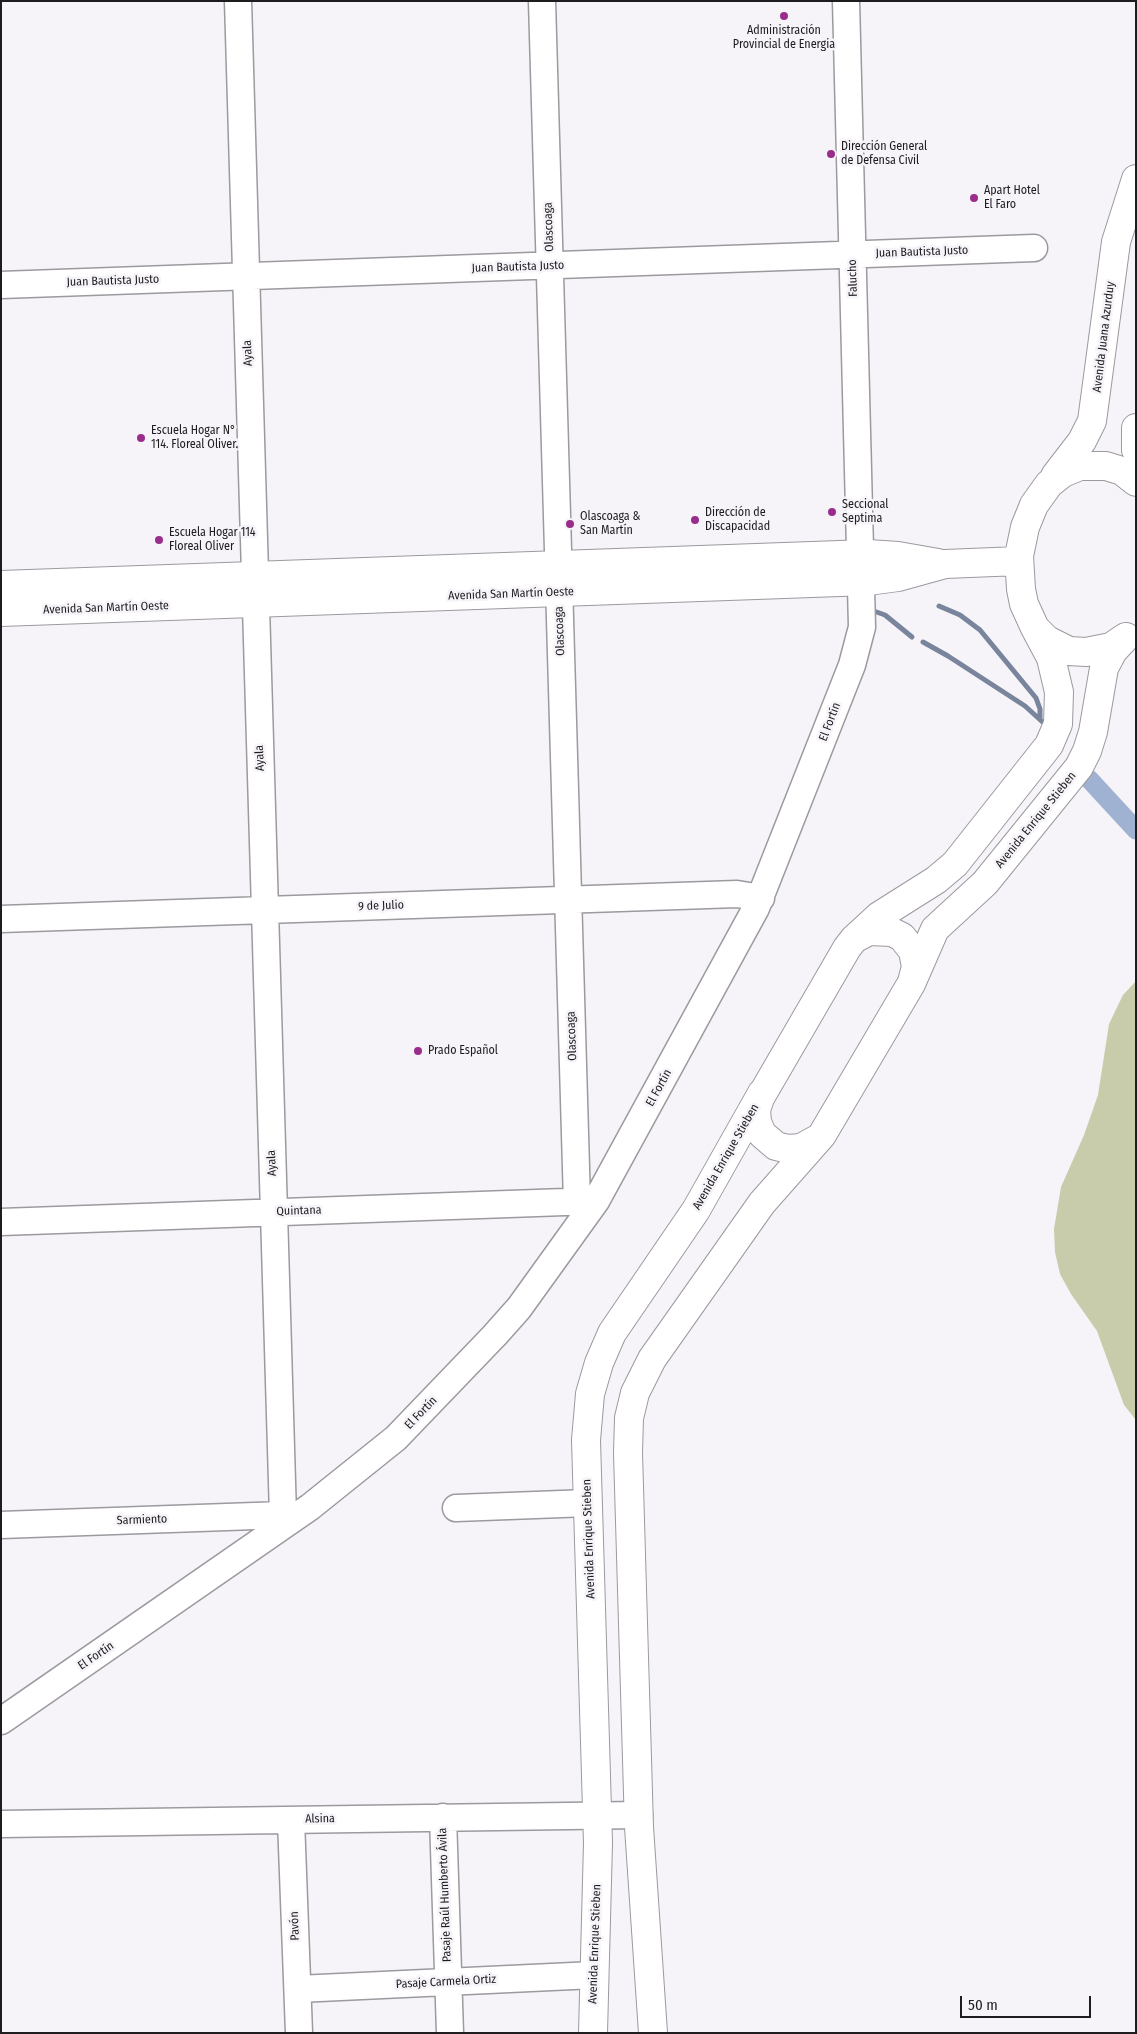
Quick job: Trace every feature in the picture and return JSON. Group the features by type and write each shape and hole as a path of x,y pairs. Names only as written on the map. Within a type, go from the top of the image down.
{"main road":[{"name":"Avenida Juana Azurduy","path":"854,939 879,916 949,870 1021,783 1049,745 1058,724 1059,692 1055,670 1022,597 1019,561 1023,535 1030,513 1082,441 1092,421 1116,242 1136,179"},
{"path":"1136,428 1136,450"},
{"path":"1050,484 1071,469 1089,465 1114,467 1136,482"},
{"path":"1,585 861,554 891,555 945,564"},
{"name":"Avenida San Martín Oeste","path":"1,612 862,581 898,577 945,564 1019,561"},
{"path":"1035,628 1054,645 1077,652 1103,649 1131,632"},
{"name":"Avenida Enrique Stieben","path":"653,2033 639,1815 628,1442 631,1406 639,1381 652,1358 769,1194 822,1135 911,984 935,929 985,883 1073,775 1087,751 1093,732 1104,668 1113,651 1131,632"},
{"path":"1021,783 1049,806"},
{"name":"Avenida Enrique Stieben","path":"593,2033 597,1816 588,1503 588,1410 594,1378 605,1348 620,1320 696,1210 762,1093 854,939 864,933 875,930 892,932 902,937 910,946 916,962 911,984"},
{"name":"Avenida Enrique Stieben","path":"762,1093 756,1110 757,1122 762,1134 771,1142 788,1149 801,1148 812,1143 822,1135"}],"street":[{"name":"Ayala","path":"238,1 274,1212 286,1519"},
{"name":"Olascoaga","path":"542,1 568,900 586,1201"},
{"name":"Falucho","path":"846,1 861,554"},
{"name":"Juan Bautista Justo","path":"1,285 1034,248"},
{"name":"El Fortín","path":"1,1721 286,1519 396,1438 495,1335 552,1263 761,898 856,656 862,627 861,554"},
{"name":"9 de Julio","path":"1,919 737,894 761,898"},
{"name":"Quintana","path":"1,1222 586,1201"},
{"path":"456,1508 588,1503"},
{"name":"Sarmiento","path":"1,1525 286,1519"},
{"name":"Alsina","path":"1,1824 639,1815"},
{"name":"Pasaje Raúl Humberto Ávila","path":"443,1818 450,2033"},
{"name":"Pavón","path":"291,1820 299,2033"},
{"name":"Pasaje Carmela Ortiz","path":"298,1989 594,1976"}],"green space":[{"path":"1136,981 1136,1420 1124,1405 1097,1331 1071,1294 1060,1274 1055,1252 1054,1229 1061,1187 1084,1135 1098,1095 1109,1024 1123,995"}],"waterway":[{"path":"939,606 960,615 980,630 1036,698 1040,709 1040,718"},
{"path":"868,609 885,615 912,637"},
{"path":"923,642 1025,706 1047,726"},
{"path":"1089,779 1136,830"}],"place":[{"name":"Administración Provincial de Energia","path":"784,16"},
{"name":"Dirección General de Defensa Civil","path":"831,154"},
{"name":"Apart Hotel El Faro","path":"974,198"},
{"name":"Escuela Hogar N° 114. Floreal Oliver.","path":"141,438"},
{"name":"Seccional Septima","path":"832,512"},
{"name":"Dirección de Discapacidad","path":"695,520"},
{"name":"Olascoaga & San Martín","path":"570,524"},
{"name":"Escuela Hogar 114 Floreal Oliver","path":"159,540"},
{"name":"Prado Español","path":"418,1051"}]}
